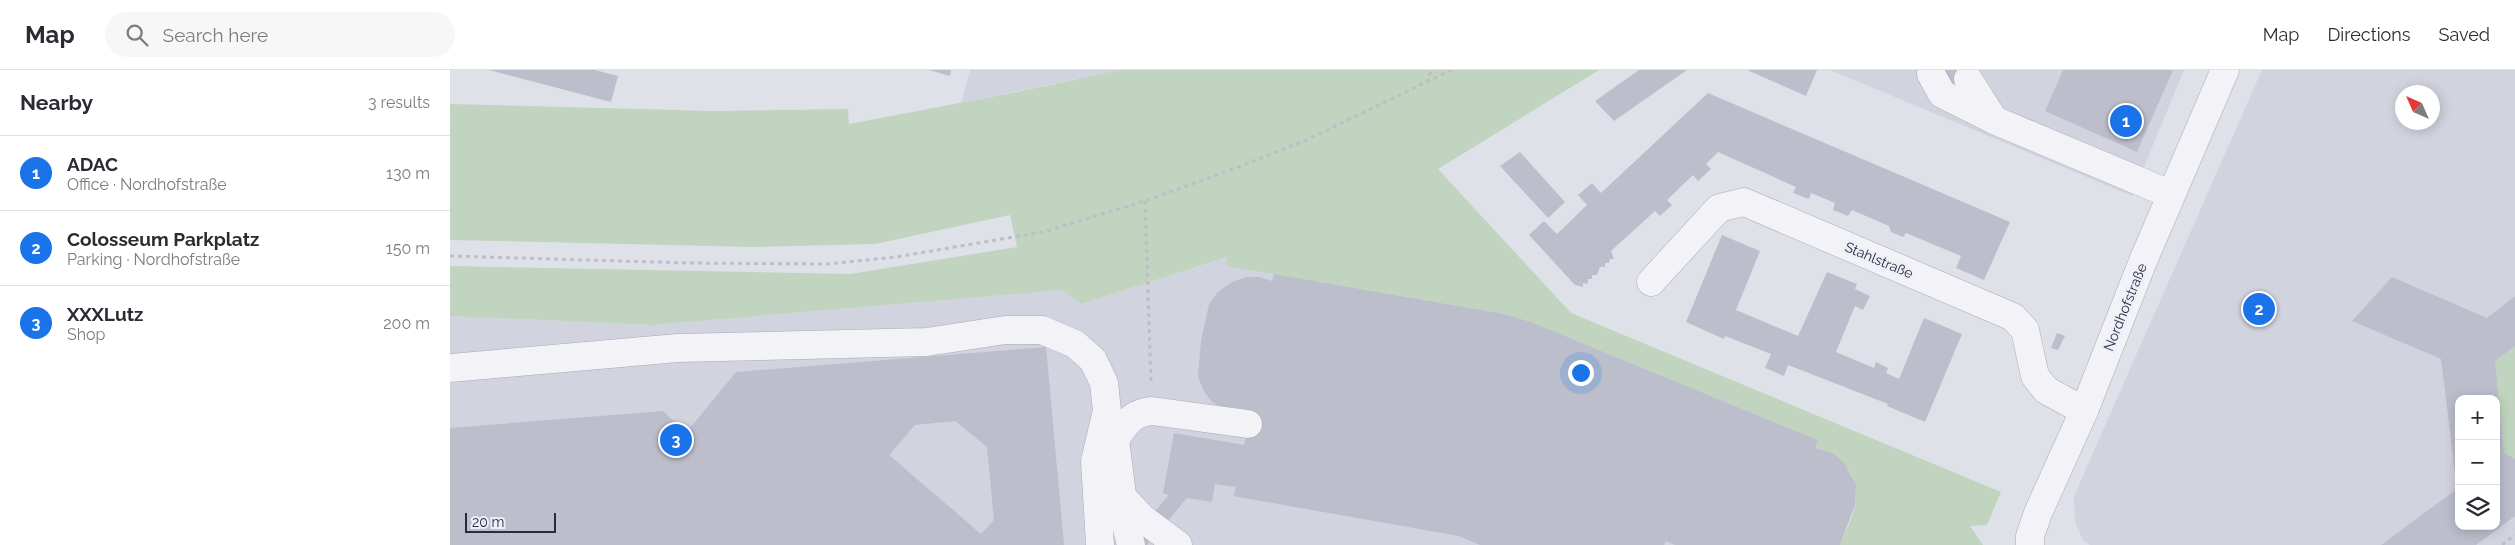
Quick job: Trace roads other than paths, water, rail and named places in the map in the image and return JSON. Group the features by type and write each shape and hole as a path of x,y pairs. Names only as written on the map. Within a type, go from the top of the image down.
{"street":[{"name":"Nordhofstraße","path":"2030,545 2030,536 2038,513 2084,411 2170,194 2225,70"},
{"path":"1931,74 1942,94 1994,120 2170,194"},
{"path":"1968,79 1994,120"},
{"name":"Stahlstraße","path":"1651,282 1719,208 1744,202 2013,316 2026,330 2034,376 2046,390 2084,411"},
{"path":"982,352 986,343 1005,330"},
{"path":"450,368 678,348 927,342 1005,330 1042,330 1075,344 1093,360 1104,383 1115,439 1131,545"},
{"path":"1115,439 1130,419 1139,412 1152,410 1248,424"},
{"path":"1100,545 1095,461 1108,411"},
{"path":"1123,498 1142,518 1178,545"}],"place":[{"name":"ADAC","path":"2126,121"},
{"name":"Colosseum Parkplatz","path":"2259,309"},
{"name":"XXXLutz","path":"676,440"}]}
